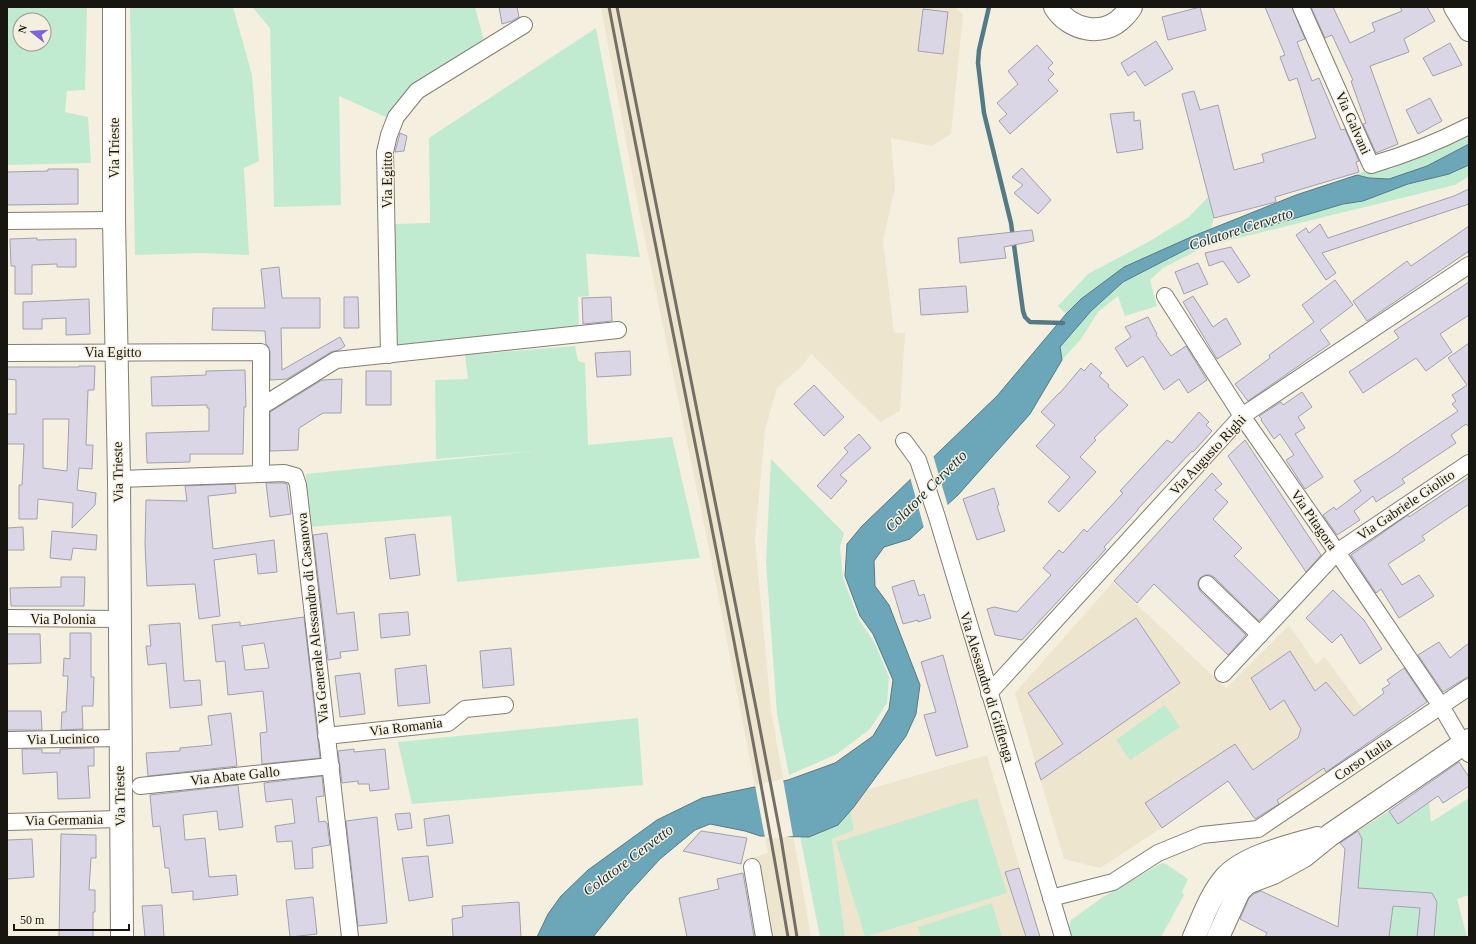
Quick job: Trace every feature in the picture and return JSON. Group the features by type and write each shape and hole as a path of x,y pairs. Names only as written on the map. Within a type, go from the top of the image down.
{"street":[{"name":"Via Trieste","path":"114,7 114,220 122,937"},
{"path":"1055,7 1064,19 1076,26 1089,30 1111,26 1133,8"},
{"name":"Via Galvani","path":"1301,7 1371,165 1403,155 1469,126"},
{"path":"1455,7 1469,30"},
{"name":"Via Egitto","path":"389,355 385,152 389,135 396,117 417,91 524,25"},
{"path":"7,221 114,220"},
{"name":"Via Augusto Righi","path":"989,694 1242,416 1469,265"},
{"name":"Via Pitagora","path":"1165,296 1242,416 1337,552 1467,746"},
{"path":"262,406 336,360 618,330"},
{"name":"Via Egitto","path":"7,353 260,352 262,406 261,474"},
{"name":"Via Alessandro di Gifflenga","path":"904,441 918,460 937,517 1063,937"},
{"name":"Via Gabriele Giolito","path":"1224,674 1337,552 1469,463"},
{"name":"Via Generale Alessandro di Casanova","path":"118,479 284,473 295,476 298,485 350,937"},
{"path":"1207,584 1260,634"},
{"name":"Via Polonia","path":"7,618 119,619"},
{"name":"Corso Italia","path":"1051,898 1113,882 1158,854 1202,834 1258,830 1469,688"},
{"name":"Via Romania","path":"326,736 448,723 465,709 505,705"},
{"name":"Via Lucinico","path":"7,740 120,738"},
{"path":"1218,937 1239,891 1247,883 1273,873 1304,856 1330,834 1467,746"},
{"name":"Via Abate Gallo","path":"140,786 330,766"},
{"name":"Via Germania","path":"7,822 120,819"},
{"path":"1194,937 1215,892 1226,877 1239,866 1268,853 1330,834"},
{"path":"752,867 764,937"}],"shaded area":[{"path":"601,7 956,7 963,15 951,134 932,146 891,138 895,188 883,240 894,333 905,333 900,411 880,422 811,354 803,365 777,388 765,430 755,540 771,710 811,937 770,937 755,857 768,853 711,558 638,205"},
{"path":"1113,582 1226,688 1289,625 1316,664 1325,657 1362,708 1372,702 1391,730 1257,821 1228,781 1160,829 1100,868 1064,859 1015,693"},
{"path":"987,755 1040,937 845,937 832,838 854,830 850,810 866,790"}],"green space":[{"path":"7,7 87,7 85,90 67,91 65,112 88,117 91,163 7,165"},
{"path":"130,7 233,7 252,75 259,161 244,168 249,255 202,253 135,255"},
{"path":"252,7 475,7 484,41 388,118 339,96 341,205 274,207 270,28"},
{"path":"596,28 640,257 586,254 589,296 578,297 579,331 395,348 392,224 430,223 429,138"},
{"path":"1469,132 1469,144 1427,166 1389,179 1369,178 1357,175 1365,170 1391,169"},
{"path":"1469,165 1469,176 1455,185 1206,246 1163,268 1150,280 1157,306 1125,316 1118,296 1098,312 1081,339 1062,360 1060,347 1091,311 1123,282 1189,248 1208,241 1269,226 1343,204 1363,201 1408,184 1449,174"},
{"path":"1208,197 1214,218 1211,229 1124,267 1081,299 1066,314 1058,306 1088,274 1150,241 1189,217"},
{"path":"575,346 578,361 585,363 588,445 672,437 700,558 457,582 451,516 307,527 306,474 534,451 436,459 435,380 468,379 465,355"},
{"path":"771,459 844,533 840,547 843,578 858,618 875,644 889,677 887,703 870,729 837,754 789,775 777,714 766,562"},
{"path":"1165,705 1180,727 1130,760 1116,740"},
{"path":"638,718 643,785 412,804 398,742"},
{"path":"977,798 1007,893 865,937 836,842"},
{"path":"1469,798 1469,895 1457,899 1467,937 1434,937 1437,902 1432,893 1358,888 1362,839 1358,831 1389,811 1398,823 1429,802 1431,822"},
{"path":"850,810 854,830 832,839 845,937 820,937 800,836 810,837 838,825"},
{"path":"1162,863 1166,864 1188,879 1182,892 1184,895 1161,937 1070,937 1068,931 1071,920 1103,897"},
{"path":"992,903 1002,937 921,937 918,927"},
{"path":"1393,906 1420,908 1417,937 1389,937"}],"water":[{"name":"Colatore Cervetto","path":"1469,144 1469,165 1449,174 1408,184 1363,201 1343,204 1269,226 1208,241 1189,248 1123,282 1091,311 1060,347 1062,360 1030,414 958,495 910,539 884,547 874,561 875,586 889,605 920,685 916,714 906,736 853,808 838,825 809,837 760,836 745,831 710,824 695,830 660,859 626,896 593,937 537,937 548,914 561,896 588,870 657,820 702,798 788,780 835,763 873,736 889,709 893,680 873,634 860,616 845,576 847,544 862,526 997,396 1066,314 1081,299 1124,267 1191,237 1296,195 1357,175 1369,178 1389,179 1427,166"}],"pier":[{"path":"933,455 948,506 924,528 910,477"},
{"path":"783,779 793,836 765,838 755,785"}],"building":[{"path":"499,7 517,7 519,17 502,24"},
{"path":"1200,7 1206,30 1168,40 1162,17"},
{"path":"1265,7 1292,7 1305,39 1297,42 1312,81 1319,78 1341,130 1345,129 1359,161 1356,162 1359,172 1275,197 1276,202 1214,218 1182,94 1194,91 1200,110 1218,105 1234,170 1264,162 1262,154 1316,138 1297,78 1289,81 1280,57 1285,55"},
{"path":"1311,7 1333,7 1350,43 1375,31 1372,23 1402,11 1400,7 1427,7 1435,21 1404,39 1409,52 1370,66 1398,144 1376,153 1363,124 1366,123 1351,81 1353,80 1332,35 1325,38"},
{"path":"923,9 948,12 943,54 918,51"},
{"path":"1156,41 1173,69 1145,86 1135,71 1128,76 1121,63"},
{"path":"1450,43 1462,65 1433,76 1423,58"},
{"path":"1037,45 1053,63 1048,68 1054,74 1048,80 1058,91 1010,134 999,121 1007,114 997,103 1018,84 1008,71"},
{"path":"1430,98 1442,121 1418,134 1406,110"},
{"path":"1134,112 1134,121 1140,120 1143,149 1117,153 1110,114"},
{"path":"400,133 407,136 404,151 395,152"},
{"path":"1022,168 1051,200 1038,214 1014,193 1023,185 1012,177"},
{"path":"48,169 78,169 78,204 7,205 7,172 48,171"},
{"path":"1469,189 1469,204 1322,253 1336,273 1326,280 1296,235 1306,228 1309,233 1320,224 1328,238 1454,196"},
{"path":"1469,226 1469,251 1367,321 1353,301 1407,261 1411,266"},
{"path":"1032,230 1034,241 1004,247 1006,258 960,263 958,238"},
{"path":"37,238 37,240 76,239 76,267 57,267 57,264 32,265 32,294 15,294 15,266 11,266 10,239"},
{"path":"1231,247 1250,276 1238,283 1223,261 1209,266 1205,253"},
{"path":"1198,263 1208,284 1184,294 1175,272"},
{"path":"279,267 282,298 320,298 320,328 281,328 282,370 340,337 345,346 339,350 331,352 287,379 270,380 270,352 266,344 265,331 212,330 213,308 265,308 261,269"},
{"path":"1335,280 1353,305 1320,330 1330,344 1248,401 1235,384 1270,358 1269,355 1314,322 1302,305"},
{"path":"1469,282 1469,315 1440,334 1452,352 1426,371 1416,358 1363,393 1349,372 1399,338 1394,331"},
{"path":"966,286 968,312 921,315 919,289"},
{"path":"1193,296 1213,327 1226,318 1241,344 1217,359 1183,302"},
{"path":"344,297 358,297 359,328 344,328"},
{"path":"611,297 612,321 583,324 582,298"},
{"path":"89,299 90,334 66,335 66,318 42,319 42,329 23,329 23,302"},
{"path":"1148,317 1157,334 1156,335 1171,356 1186,346 1207,380 1188,393 1179,379 1164,390 1143,356 1127,367 1115,348 1131,337 1125,327"},
{"path":"1469,343 1469,427 1466,424 1451,435 1456,443 1402,479 1405,483 1376,502 1373,496 1354,511 1360,520 1337,535 1323,515 1334,507 1336,510 1361,491 1354,481 1458,411 1452,404 1456,401 1452,395 1467,385 1448,358"},
{"path":"630,351 631,375 597,377 595,353"},
{"path":"1091,363 1102,373 1099,376 1109,385 1108,387 1128,405 1094,438 1096,440 1080,457 1096,472 1059,512 1048,502 1070,477 1036,446 1055,425 1041,412 1060,393 1081,368 1084,371"},
{"path":"95,366 94,390 88,390 86,445 93,445 92,469 79,468 77,490 96,493 95,505 72,528 73,503 38,499 37,519 19,519 19,485 22,485 24,444 7,444 7,414 16,414 16,380 7,379 7,367","holes":["43,419 69,419 67,471 43,468"]},
{"path":"245,370 246,407 244,407 243,454 190,454 190,462 147,463 146,433 209,431 209,408 207,408 207,405 152,406 151,377 206,375 206,371"},
{"path":"366,371 391,371 391,405 366,405"},
{"path":"342,379 341,413 323,413 299,428 298,450 270,451 270,412 322,380"},
{"path":"814,385 844,417 824,436 794,404"},
{"path":"1302,392 1312,407 1298,417 1305,428 1295,434 1323,477 1305,489 1286,460 1294,455 1280,434 1274,439 1259,416 1281,402 1283,405"},
{"path":"1199,412 1209,422 1206,425 1212,431 1137,510 1104,547 1106,549 1022,640 995,635 987,609 994,607 1017,612 1051,575 1043,568 1059,550 1063,553 1084,529 1087,532 1123,493 1120,491 1167,440 1172,443"},
{"path":"859,434 871,448 840,475 847,481 831,499 817,486 848,452 844,448"},
{"path":"1245,440 1321,555 1306,572 1228,456"},
{"path":"1212,473 1222,484 1215,490 1228,502 1213,519 1242,548 1234,556 1279,600 1259,621 1214,577 1205,575 1200,578 1198,586 1200,591 1246,635 1228,655 1154,584 1137,603 1114,581"},
{"path":"1469,477 1469,504 1422,536 1425,540 1388,564 1402,585 1419,575 1434,596 1399,618 1381,589 1376,593 1351,555 1408,515 1409,517"},
{"path":"266,483 287,484 291,514 270,517"},
{"path":"235,484 236,493 208,496 213,549 274,540 277,572 258,574 256,554 214,560 220,616 199,619 195,584 147,586 145,545 146,500 187,501 185,486"},
{"path":"994,488 999,505 997,506 1005,531 977,540 963,499"},
{"path":"23,527 24,550 7,550 7,528"},
{"path":"52,531 97,535 96,550 73,548 71,560 50,558"},
{"path":"327,533 337,614 354,612 358,650 340,652 341,658 328,660 313,535"},
{"path":"415,534 420,575 390,579 385,538"},
{"path":"61,577 85,577 84,606 11,606 10,588 61,587"},
{"path":"914,580 919,596 924,594 931,618 903,624 892,587"},
{"path":"1333,590 1364,620 1382,649 1360,664 1341,634 1332,643 1306,618"},
{"path":"408,612 410,635 381,638 379,614"},
{"path":"304,617 320,758 262,764 260,733 267,732 263,691 228,695 225,661 216,662 212,625 240,622 240,626","holes":["264,643 269,668 245,670 242,646"]},
{"path":"1136,618 1180,683 1041,780 1035,763 1063,744 1028,693"},
{"path":"180,623 184,681 200,680 202,705 170,708 166,663 148,665 146,646 151,646 149,625"},
{"path":"70,633 91,633 91,677 94,677 93,706 82,706 83,729 61,730 62,712 66,712 68,676 63,676 64,658 70,659"},
{"path":"7,634 40,634 41,663 7,664"},
{"path":"1439,642 1450,658 1469,643 1469,676 1443,692 1418,655"},
{"path":"511,648 514,685 483,688 480,651"},
{"path":"1290,651 1315,691 1326,682 1354,716 1384,693 1382,689 1390,684 1387,680 1404,668 1427,702 1326,772 1324,768 1277,800 1279,804 1255,819 1228,781 1162,828 1145,803 1235,744 1253,770 1298,738 1301,729 1284,700 1270,710 1251,678"},
{"path":"943,655 968,747 936,756 924,715 936,712 921,662"},
{"path":"426,665 430,703 398,706 395,669"},
{"path":"360,673 365,714 340,717 335,676"},
{"path":"7,711 41,711 42,730 7,730"},
{"path":"231,713 237,766 148,776 146,753 180,751 180,748 212,745 208,716"},
{"path":"94,748 94,766 88,766 90,798 58,799 57,772 23,774 22,749 42,749 42,753 60,753 60,749"},
{"path":"354,749 354,752 385,749 389,789 370,791 369,784 358,784 358,781 342,783 338,751"},
{"path":"1459,762 1469,777 1469,786 1443,803 1438,796 1398,824 1389,811"},
{"path":"322,776 324,796 316,797 319,822 325,821 327,823 330,845 312,848 313,868 295,869 292,841 277,842 275,826 295,823 292,799 266,802 264,783"},
{"path":"238,785 243,827 219,830 217,811 183,815 185,840 205,838 209,877 236,875 238,895 193,900 193,891 172,893 169,868 165,868 160,826 153,827 150,795"},
{"path":"410,813 412,828 398,830 395,814"},
{"path":"449,815 453,843 427,846 424,819"},
{"path":"377,817 387,923 358,926 346,821"},
{"path":"701,831 747,838 741,864 683,851"},
{"path":"1358,831 1362,839 1358,888 1432,893 1437,902 1434,937 1417,937 1420,908 1393,906 1389,937 1265,937 1267,933 1240,919 1249,898 1261,891 1338,927 1345,849 1340,843"},
{"path":"61,834 96,835 96,858 91,858 89,890 95,890 93,937 59,937"},
{"path":"32,839 34,877 7,879 7,840"},
{"path":"428,856 433,897 409,901 402,858"},
{"path":"1019,868 1040,937 1026,937 1005,872"},
{"path":"743,873 754,937 687,937 679,898 719,889 717,879"},
{"path":"313,897 317,934 290,937 286,900"},
{"path":"519,902 521,937 453,937 452,919 463,917 462,906"},
{"path":"162,905 164,937 145,937 142,906"}],"waterway":[{"path":"989,7 979,50 978,63 984,113 1011,223 1023,311 1025,317 1030,322 1063,323"}],"railway":[{"path":"609,7 724,588 768,820 788,937"},
{"path":"617,7 756,708 781,838 797,937"}]}
